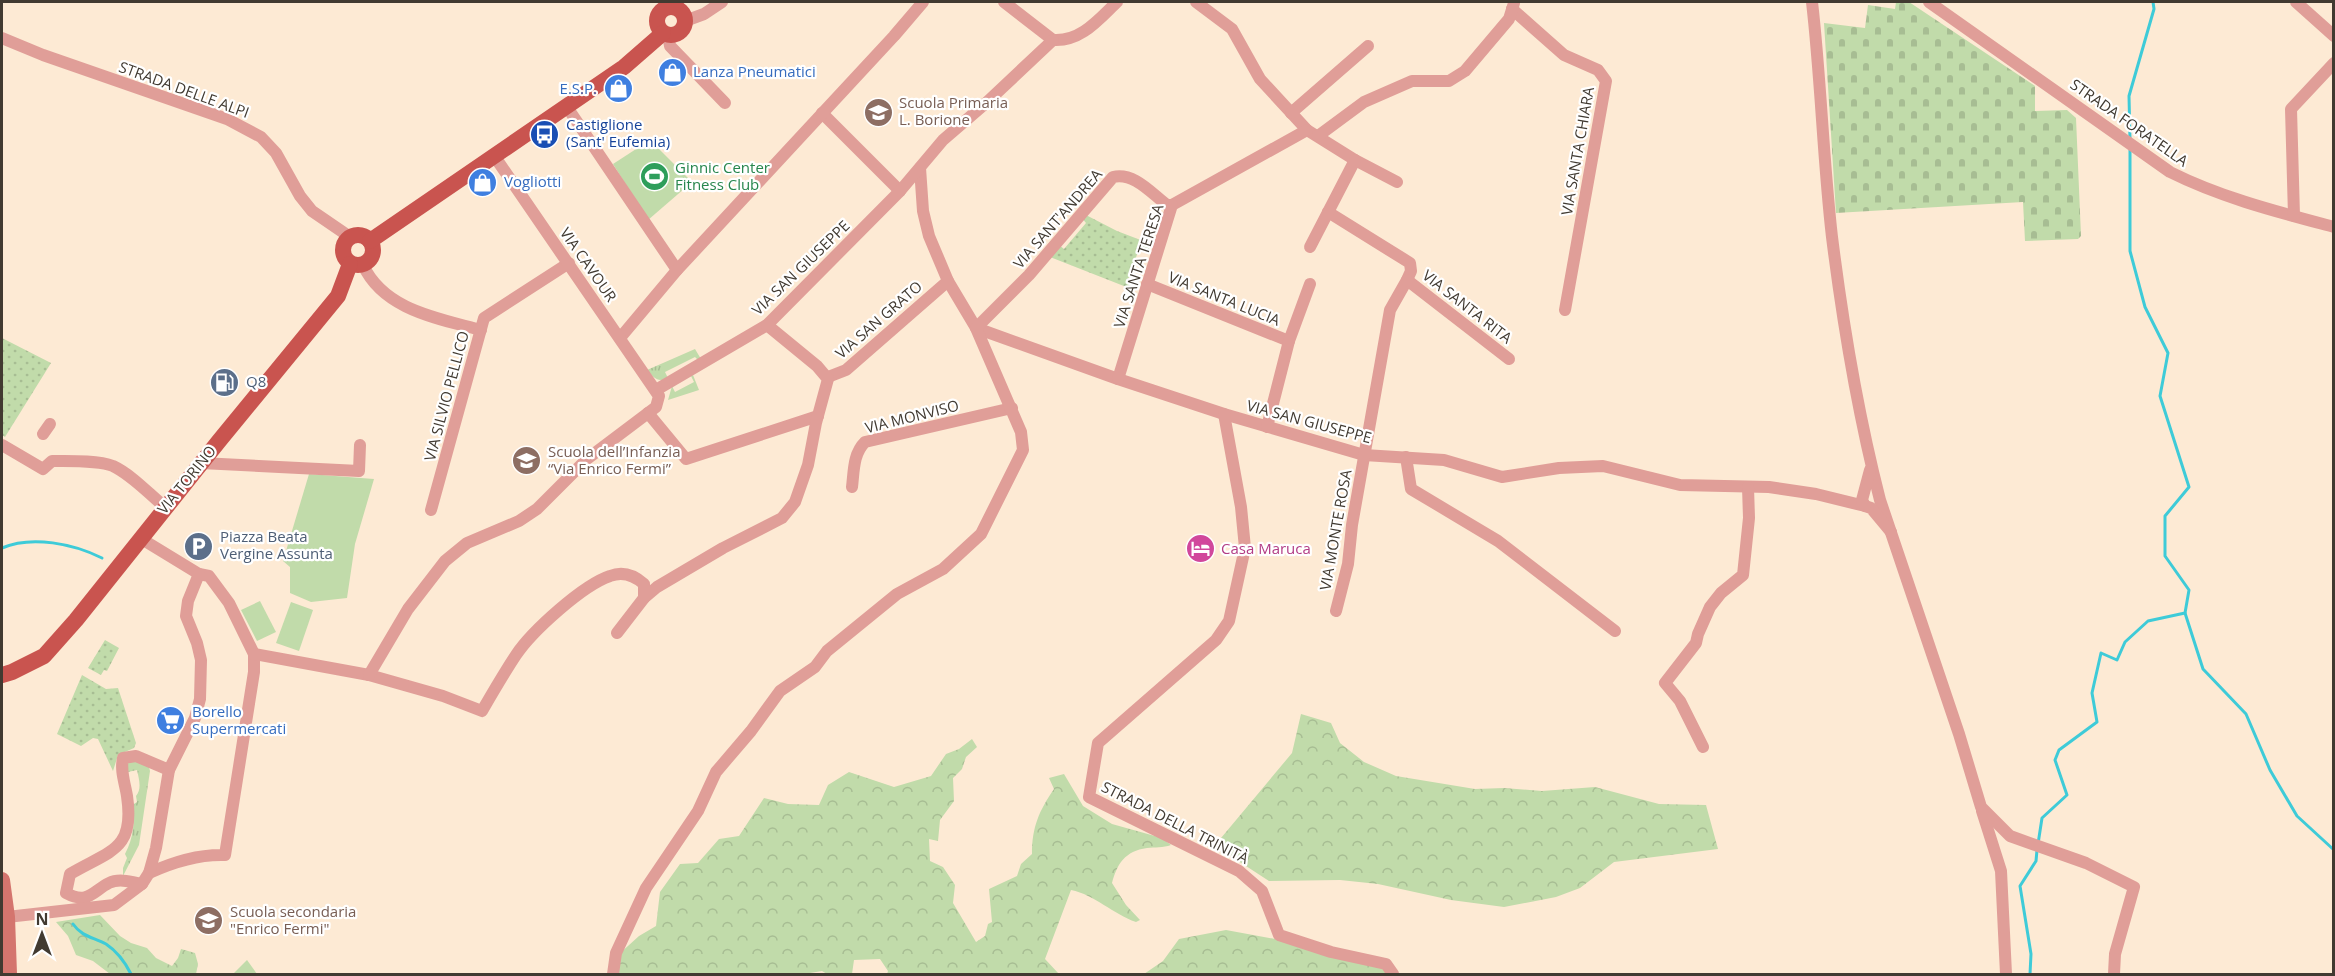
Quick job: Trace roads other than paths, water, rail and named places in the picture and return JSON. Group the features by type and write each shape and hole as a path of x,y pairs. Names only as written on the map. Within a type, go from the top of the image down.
{"main road":[{"path":"370,241 567,107 624,67 665,34 680,32 681,10 668,7 658,15 656,24 665,34"},
{"path":"361,236 370,241 373,255 369,261 356,264 343,254 343,247 350,237 361,236"},
{"name":"VIA TORINO","path":"2,675 44,656 76,620 165,507 338,296 356,264"},
{"path":"2,880 9,975"}],"street":[{"path":"681,10 704,14 722,2"},
{"path":"620,338 677,270 923,2"},
{"path":"1004,2 1053,40 1075,37 1094,24 1117,2"},
{"path":"1197,2 1232,29 1260,79 1312,133 1355,160 1397,182"},
{"path":"1812,2 1832,236 1854,382 1870,463 1870,500 1891,532 1959,734 2001,871 2006,975"},
{"name":"STRADA FORATELLA","path":"1929,2 2170,172 2194,184 2235,199 2334,227"},
{"path":"2296,2 2334,36"},
{"name":"VIA SANTA TERESA","path":"1118,380 1172,205 1312,133 1364,102 1412,81 1449,81 1465,71 1509,19 1513,5"},
{"name":"VIA SANTA CHIARA","path":"1513,5 1564,55 1598,70 1606,81 1565,310"},
{"path":"665,34 670,46 725,103"},
{"name":"STRADA DELLE ALPI","path":"2,38 227,119 261,137 276,153 300,196 312,211 350,237"},
{"name":"VIA SAN GIUSEPPE","path":"656,390 767,325 900,191 943,140 1053,40"},
{"path":"1291,113 1368,46"},
{"path":"2294,216 2291,109 2334,63"},
{"path":"567,107 677,270"},
{"path":"822,113 900,191"},
{"name":"VIA CAVOUR","path":"495,157 656,390"},
{"path":"1310,247 1355,160"},
{"path":"613,975 616,953 646,888 698,811 716,772 751,731 780,691 815,667 827,651 897,594 943,569 981,534 1023,450 1021,432 1011,408 976,328 948,281 930,236 923,211 920,168"},
{"name":"VIA SANT'ANDREA","path":"976,328 1029,275 1113,177 1122,175 1130,177 1167,205 1172,205"},
{"path":"1328,212 1410,263 1411,271 1407,280"},
{"name":"VIA SILVIO PELLICO","path":"431,510 484,318 569,263"},
{"path":"356,264 385,294 416,312 481,330"},
{"name":"VIA SANTA RITA","path":"1407,280 1509,358"},
{"name":"VIA MONTE ROSA","path":"1336,611 1348,564 1390,310 1407,280"},
{"name":"VIA SAN GRATO","path":"828,377 846,370 920,303 948,281"},
{"name":"VIA SANTA LUCIA","path":"1147,284 1289,341"},
{"path":"1267,427 1289,341 1310,284"},
{"path":"617,633 644,598 657,587 723,548 782,518 795,502 808,465 828,377 767,325"},
{"name":"VIA SAN GIUSEPPE","path":"976,328 1118,380 1365,455 1444,460 1502,477 1559,468 1603,466 1680,485 1769,487 1870,500"},
{"path":"369,675 408,609 445,561 467,543 519,520 537,509 587,459 656,407 659,396 656,390"},
{"name":"VIA MONVISO","path":"852,487 855,459 864,442 1011,408"},
{"path":"648,413 686,459 818,416"},
{"name":"STRADA DELLA TRINITÀ","path":"1224,414 1241,507 1245,548 1229,621 1216,640 1098,743 1089,797 1239,871 1262,891 1279,935 1330,952 1386,964 1393,975"},
{"path":"201,463 358,471 360,444"},
{"path":"2,445 43,469 52,461 76,461 113,466 165,507"},
{"path":"1406,457 1411,489 1498,541 1615,631"},
{"path":"1703,747 1692,729 1684,708 1665,683 1696,643 1710,607 1721,593 1743,575 1749,518 1748,487"},
{"path":"5,913 114,905 146,878 176,862 210,855 225,855 254,672 254,654 222,591 209,576 199,574 140,538"},
{"path":"146,878 156,849 169,771 195,718 200,699 201,660 186,616 188,601 199,574"},
{"path":"254,654 369,675 443,696 482,711 517,654 585,589 611,575 623,574 636,577 644,584 644,598"},
{"path":"146,878 109,883 96,894 82,897 74,897 66,893 70,874 122,844 129,829 127,796 121,767 123,758 136,756 169,771"},
{"path":"1981,807 2010,836 2086,863 2134,887 2115,954 2114,975"}],"waterway":[{"path":"2130,140 2129,96 2154,9 2153,2"},
{"path":"2038,844 2042,818 2067,795 2055,760 2059,750 2097,722 2092,693 2101,653 2117,660 2125,642 2148,621 2185,613 2189,590 2165,556 2165,516 2189,487 2160,396 2168,353 2145,307 2130,251 2130,150"},
{"path":"2,548 26,542 53,543 66,545 102,558"},
{"path":"2185,613 2203,669 2246,714 2270,770 2297,816 2334,850"},
{"path":"2030,974 2031,954 2020,886 2036,861 2037,850"},
{"path":"73,924 84,934 114,950 124,961 131,974"}],"place":[{"name":"Lanza Pneumatici","path":"672,72"},
{"name":"E.S.P.","path":"618,89"},
{"name":"Scuola Primaria L. Borione","path":"878,112"},
{"name":"Castiglione (Sant' Eufemia)","path":"545,134"},
{"name":"Ginnic Center Fitness Club","path":"654,177"},
{"name":"Vogliotti","path":"483,182"},
{"name":"Q8","path":"225,382"},
{"name":"Scuola dell’Infanzia “Via Enrico Fermi”","path":"527,461"},
{"name":"Piazza Beata Vergine Assunta","path":"199,546"},
{"name":"Casa Maruca","path":"1200,549"},
{"name":"Borello Supermercati","path":"171,721"},
{"name":"Scuola secondaria \"Enrico Fermi\"","path":"209,921"}]}
